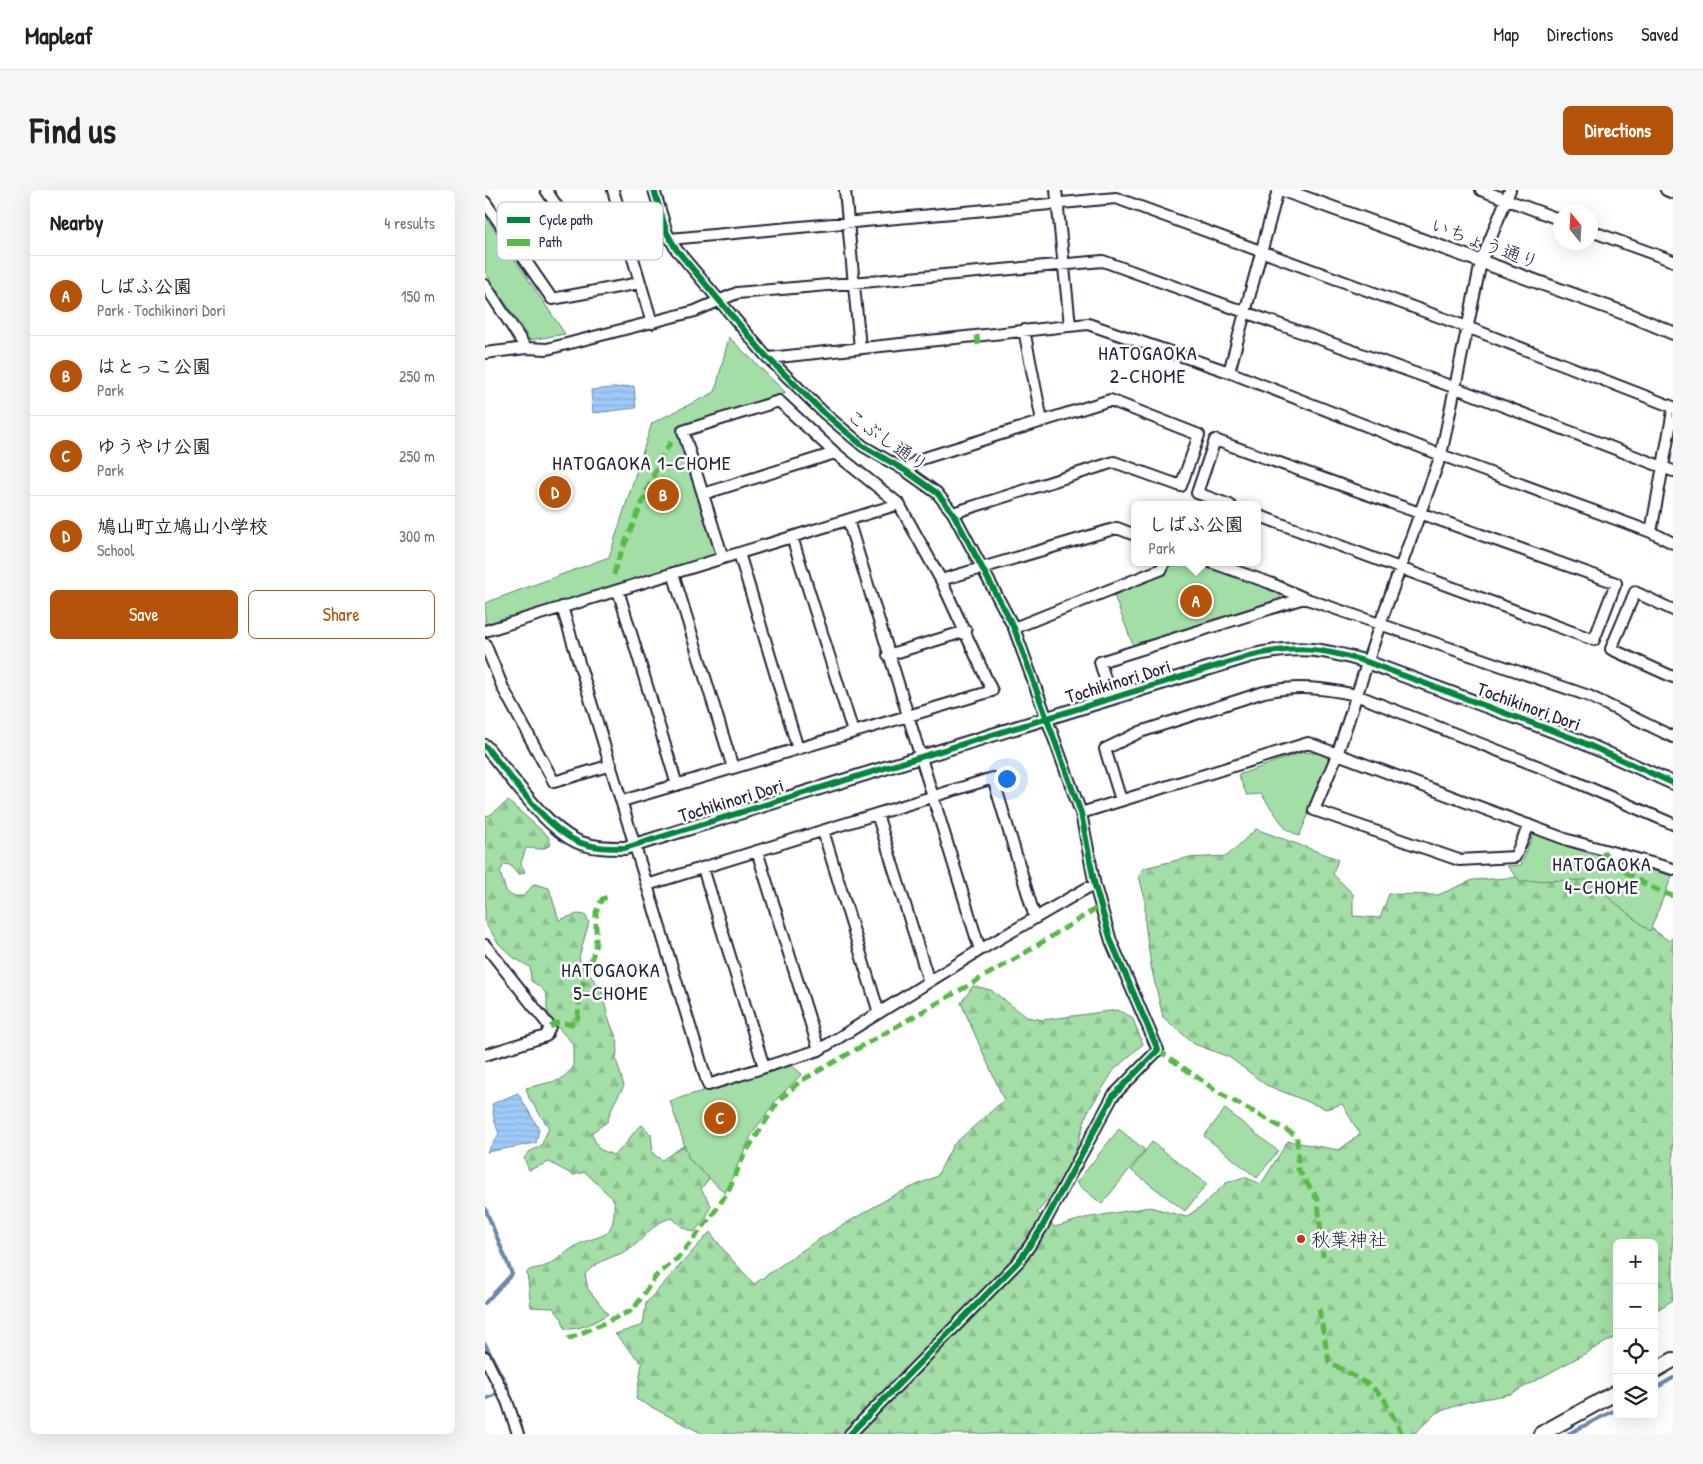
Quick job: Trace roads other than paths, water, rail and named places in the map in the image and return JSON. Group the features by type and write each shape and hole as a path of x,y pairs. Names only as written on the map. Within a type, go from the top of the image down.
{"main road":[{"path":"1658,1369 1673,1360"},
{"path":"1541,1434 1613,1394"}],"street":[{"path":"546,190 554,202"},
{"path":"613,190 617,202"},
{"name":"こぶし通り","path":"654,190 658,202"},
{"path":"845,190 860,348"},
{"path":"1056,190 1070,325"},
{"path":"1229,372 1278,190"},
{"name":"いちょう通り","path":"1283,190 1635,317 1673,333"},
{"path":"1481,190 1508,195 1553,216"},
{"path":"1666,190 1673,193"},
{"path":"1508,195 1481,262 1441,455 1380,624 1337,756 1314,810 1459,860 1515,857 1529,825"},
{"path":"670,239 1116,198 1261,253 1467,327 1673,409 1651,532"},
{"path":"485,202 497,220"},
{"name":"こぶし通り","path":"663,218 670,239 678,252 769,358 824,412 863,446 906,471 937,494 953,512 1014,628 1081,813 1095,886 1111,941 1158,1050 1113,1096 1041,1229 1019,1261 850,1434"},
{"path":"1598,234 1673,261"},
{"path":"525,260 552,300 640,283"},
{"path":"633,260 652,323"},
{"path":"485,352 526,348 547,349 695,312 737,292 1103,262 1456,388 1673,471"},
{"path":"485,285 526,348"},
{"path":"769,358 1088,324 1229,372 1441,455 1651,532 1673,543"},
{"path":"1024,330 1041,421"},
{"path":"906,471 918,460 1110,400 1199,436 1181,486 1114,462 953,512"},
{"path":"622,801 992,691 941,580 899,504 835,454 779,401 683,431 723,558"},
{"path":"1219,501 1197,493 1215,440 1616,583 1594,640 1261,516"},
{"path":"703,494 835,454"},
{"path":"485,631 899,504"},
{"path":"848,520 980,950"},
{"path":"941,580 1117,528 1131,533"},
{"path":"792,537 853,732"},
{"path":"739,553 798,749"},
{"path":"1014,628 1162,569 1163,566"},
{"path":"1222,566 1271,583 1305,598 1589,696 1673,737"},
{"path":"673,573 733,768"},
{"path":"618,590 677,785"},
{"path":"1673,610 1635,592 1611,650 1673,678"},
{"path":"1111,699 1100,662 1305,598"},
{"path":"562,607 708,1086 819,1050 980,950 1087,888 1095,886"},
{"path":"888,655 966,631"},
{"path":"485,644 503,688 554,782 611,765"},
{"name":"Tochikinori Dori","path":"485,746 549,822 565,835 592,846 625,848 1249,656 1278,650 1317,649 1367,662 1575,739 1673,783"},
{"path":"1121,800 1105,749 1140,732 1282,688 1322,688 1356,696 1555,773 1673,824"},
{"path":"1081,813 1308,743 1337,756 1603,851 1673,869"},
{"path":"647,885 993,778 1035,918"},
{"path":"877,814 929,982"},
{"path":"823,831 879,1013"},
{"path":"757,851 819,1050"},
{"path":"703,868 764,1067"},
{"path":"485,945 550,1027 546,1036 485,1055"},
{"path":"485,1357 507,1401 518,1434"}],"water":[{"path":"634,386 636,408 593,413 591,390"},
{"path":"518,1093 539,1129 536,1143 487,1152 499,1134 492,1104"}],"waterway":[{"path":"485,1208 512,1274 485,1303"},
{"path":"485,1344 508,1388 505,1391"},
{"path":"1658,1387 1673,1378"},
{"path":"485,1399 495,1395"},
{"path":"1568,1434 1613,1411"}],"place":[{"name":"鳩山町立鳩山小学校","path":"555,492"},
{"name":"はとっこ公園","path":"663,495"},
{"name":"しばふ公園","path":"1196,601"},
{"name":"ゆうやけ公園","path":"720,1118"},
{"name":"秋葉神社","path":"1301,1239"}],"district":[{"name":"HATOGAOKA 2-CHOME","path":"1148,364"},
{"name":"HATOGAOKA 1-CHOME","path":"642,462"},
{"name":"HATOGAOKA 4-CHOME","path":"1602,874"},
{"name":"HATOGAOKA 5-CHOME","path":"611,980"}]}
